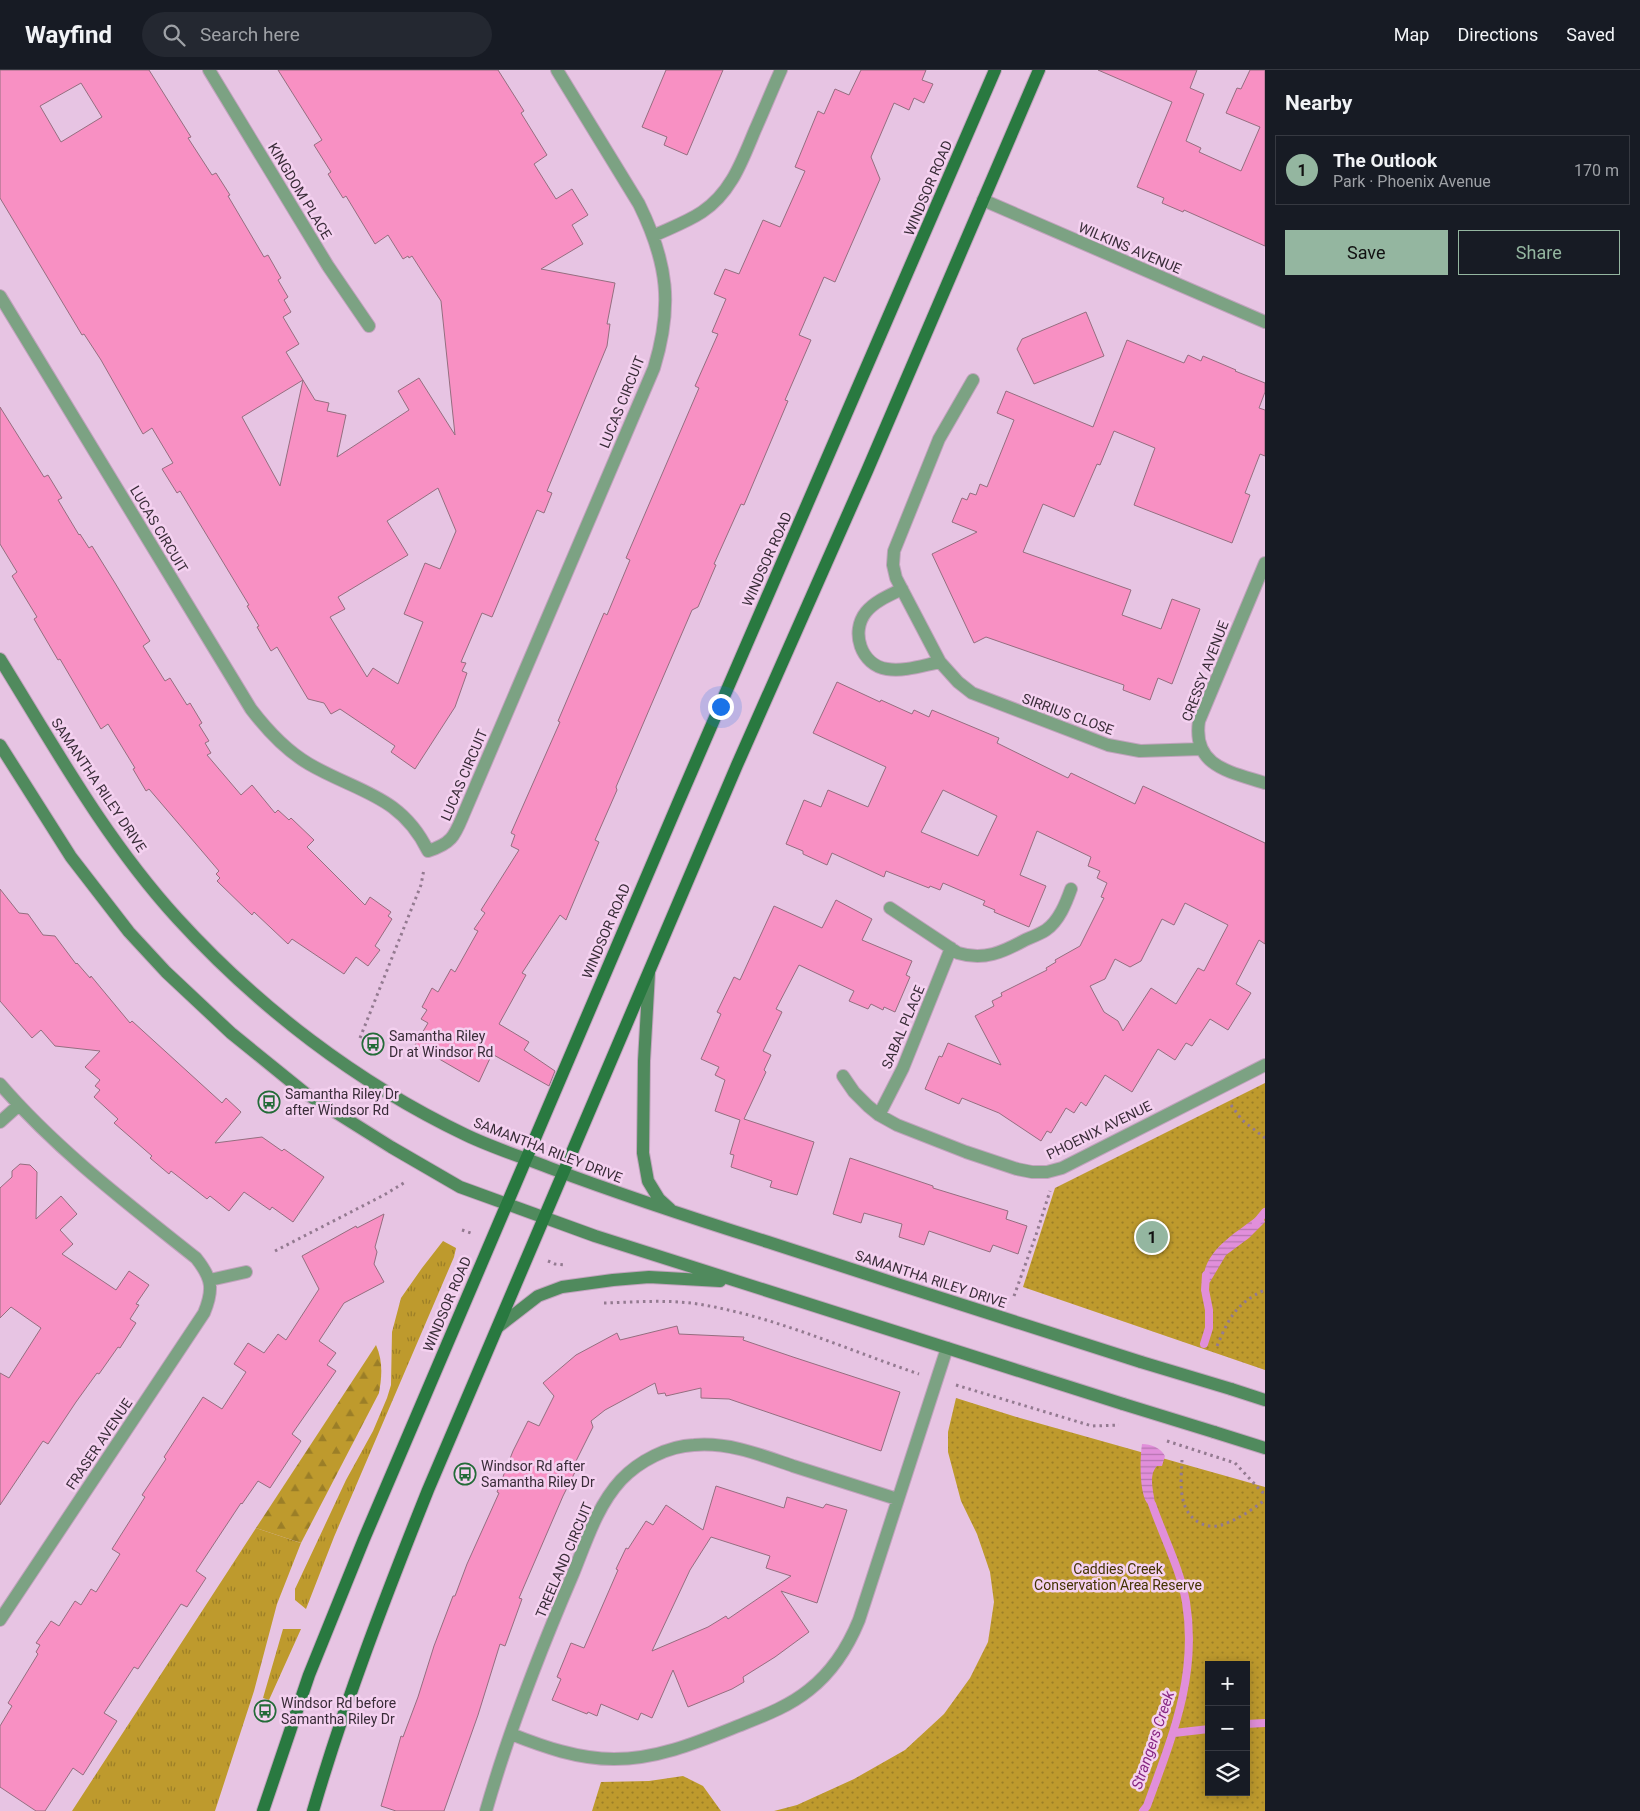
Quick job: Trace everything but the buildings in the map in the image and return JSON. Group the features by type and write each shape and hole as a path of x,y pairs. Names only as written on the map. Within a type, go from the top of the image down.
{"main road":[{"name":"WINDSOR ROAD","path":"263,1811 292,1723 326,1631 525,1158 995,70"},
{"path":"313,1811 340,1724 388,1590 428,1490 1039,70"},
{"name":"SAMANTHA RILEY DRIVE","path":"0,659 71,776 118,844 176,917 222,963 286,1021 333,1057 421,1113 467,1136 672,1211 1265,1400"},
{"path":"0,745 47,821 97,893 129,932 196,1002 305,1093 348,1121 460,1187 595,1236 1265,1448"},
{"path":"649,973 644,1061 643,1153 645,1169 652,1190 672,1211"},
{"path":"498,1327 538,1296 550,1290 574,1284 649,1277 740,1282"}],"street":[{"name":"KINGDOM PLACE","path":"209,70 328,266 369,326"},
{"name":"LUCAS CIRCUIT","path":"0,296 251,709 263,725 292,752 308,763 387,802 402,813 415,827 428,851 447,844 455,835 654,368 665,324 666,301 664,279 660,253 654,236 639,204 557,70"},
{"path":"654,236 703,212 730,185 742,162 781,70"},
{"name":"WILKINS AVENUE","path":"983,200 1265,322"},
{"name":"SIRRIUS CLOSE","path":"973,380 939,439 894,551 893,565 896,578 940,662 958,682 972,693 1108,745 1140,751 1201,749"},
{"name":"CRESSY AVENUE","path":"1201,749 1197,732 1198,721 1265,563"},
{"path":"902,589 874,604 866,613 860,624 858,636 861,648 874,665 885,669 896,670 940,662"},
{"path":"1201,749 1208,759 1224,770 1265,783"},
{"path":"890,908 958,953 977,957 990,956 1002,952 1047,929 1062,911 1071,890"},
{"name":"SABAL PLACE","path":"879,1115 903,1068 952,948"},
{"name":"PHOENIX AVENUE","path":"843,1076 854,1092 879,1115 897,1125 966,1152 1017,1169 1047,1172 1062,1168 1265,1065"},
{"path":"0,1084 19,1105 89,1172 196,1258 205,1269 210,1280 246,1272"},
{"path":"0,1122 19,1105"},
{"name":"FRASER AVENUE","path":"0,1620 204,1313 210,1297 210,1280"},
{"path":"511,1734 540,1746 578,1755 614,1759 647,1756 674,1750 716,1735 775,1711 810,1690 840,1658 852,1638 947,1348"},
{"name":"TREELAND CIRCUIT","path":"486,1811 511,1734 560,1605 599,1512 609,1495 622,1479 638,1466 656,1456 692,1445 726,1446 898,1499"}],"path":[{"path":"360,1038 421,885 428,851"},
{"path":"1221,1086 1231,1106 1242,1120 1263,1137"},
{"path":"1014,1296 1052,1183 1047,1172"},
{"path":"275,1251 407,1181"},
{"path":"1217,1346 1237,1308 1251,1296 1265,1290"},
{"path":"602,1303 702,1304 792,1329 937,1379 1092,1426 1119,1425 1128,1428"},
{"path":"1164,1440 1235,1463 1265,1493"},
{"path":"1182,1460 1181,1488 1183,1500 1187,1511 1195,1520 1204,1525 1213,1527 1232,1521 1265,1500"}],"green space":[{"path":"1265,1083 1265,1370 1023,1287 1055,1188"},
{"path":"443,1241 456,1248 454,1257 334,1537 306,1609 295,1600 295,1589 346,1480 373,1431 387,1398 391,1385 392,1332 401,1298"},
{"path":"376,1345 381,1369 379,1393 301,1543 256,1528"},
{"name":"Caddies Creek Conservation Area Reserve","path":"956,1398 1020,1418 1265,1487 1265,1811 774,1811 797,1805 854,1779 905,1750 944,1714 970,1678 988,1642 994,1602 990,1572 977,1534 961,1501 948,1452 948,1432"},
{"path":"256,1528 301,1543 277,1604 254,1691 215,1811 72,1811"},
{"path":"283,1629 301,1629 269,1700 263,1698"},
{"path":"683,1776 703,1786 721,1811 592,1811 601,1782 649,1781"}],"shaded area":[{"path":"1259,1215 1262,1216 1265,1222 1249,1238 1226,1255 1210,1282 1203,1286 1204,1274 1208,1263 1221,1244"},
{"path":"1142,1444 1155,1447 1165,1456 1162,1466 1157,1466 1152,1476 1155,1512 1144,1498 1141,1483"}],"waterway":[{"name":"Strangers Creek","path":"1256,1223 1265,1212"},
{"name":"Strangers Creek","path":"1204,1344 1209,1328 1209,1310 1205,1290 1206,1275"},
{"name":"Strangers Creek","path":"1143,1811 1147,1806 1165,1755 1180,1706 1186,1681 1189,1629 1186,1602 1176,1564 1152,1504"},
{"path":"1250,1724 1265,1723"},
{"path":"1174,1733 1205,1729"}],"place":[{"name":"Samantha Riley Dr at Windsor Rd","path":"373,1044"},
{"name":"Samantha Riley Dr after Windsor Rd","path":"269,1102"},
{"name":"The Outlook","path":"1152,1237"},
{"name":"Windsor Rd after Samantha Riley Dr","path":"465,1474"},
{"name":"Windsor Rd before Samantha Riley Dr","path":"265,1711"}]}
